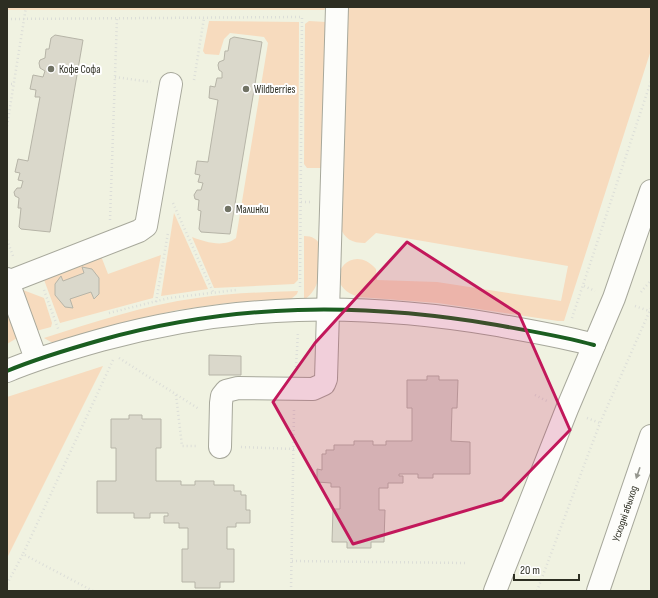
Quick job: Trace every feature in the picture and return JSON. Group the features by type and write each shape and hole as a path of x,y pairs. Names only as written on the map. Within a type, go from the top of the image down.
{"street":[{"path":"220,447 222,396 232,388 313,389 324,384 326,374 337,7"},
{"path":"36,359 7,280 139,231 146,226 148,223 171,84"},
{"path":"495,591 614,298 651,191"},
{"path":"7,371 36,359 158,325 190,319 299,309 421,314 479,322 564,337 594,345"},
{"name":"Усходні абыход","path":"598,591 651,436"}],"path":[{"path":"7,126 26,7"},
{"path":"7,19 302,17"},
{"path":"109,242 116,18"},
{"path":"571,323 651,81"},
{"path":"7,84 14,84"},
{"path":"301,202 313,202"},
{"path":"173,203 213,292"},
{"path":"37,270 66,350"},
{"path":"584,286 597,292"},
{"path":"630,304 649,312"},
{"path":"537,591 600,423 651,308"},
{"path":"7,584 23,554 115,356 220,424"},
{"path":"534,395 548,401"},
{"path":"581,415 600,423"},
{"path":"23,554 93,591"},
{"path":"292,561 465,563"}],"highlighted area":[{"path":"407,242 519,314 570,430 502,500 353,544 273,402 315,343"}],"shaded area":[{"path":"7,7 327,7 324,10 7,10"},
{"path":"346,7 651,7 651,50 564,321 438,303 359,297 347,291 340,283 339,275 342,267 348,262 356,259 366,261 376,269 377,280 437,282 561,301 568,266 376,233 365,243 352,241 346,237 340,226"},
{"path":"209,21 299,22 298,280 294,284 214,288 192,237 214,243 226,243 236,238 268,43 264,37 230,33 224,39 219,55 205,54 203,51"},
{"path":"309,21 326,22 322,168 307,168 304,164 305,24"},
{"path":"174,213 208,289 161,296"},
{"path":"304,236 314,238 318,241 320,246 320,269 314,289 304,300"},
{"path":"161,255 153,298 60,323 43,277 101,256 108,274"},
{"path":"23,290 44,298 52,323 51,327 36,331 23,295"},
{"path":"298,291 297,294 291,299 228,303 178,310 125,322 57,342 51,342 44,338 120,315 178,301 210,296"},
{"path":"7,306 17,338 7,344"},
{"path":"103,366 7,558 7,397"}],"building":[{"path":"55,35 83,40 50,232 21,229 19,227 21,208 18,208 19,198 15,196 14,192 17,188 21,188 23,181 18,180 20,173 15,172 18,159 28,161 40,97 35,97 36,90 30,89 33,75 43,77 45,71 40,68 39,63 40,60 45,58 46,49 49,49 51,38"},
{"path":"234,37 262,42 230,234 201,232 199,229 201,211 198,210 199,200 195,199 194,195 197,190 201,190 203,183 198,182 200,175 195,174 197,161 208,162 218,100 209,98 210,86 215,87 217,78 222,78 222,72 219,70 218,65 219,62 224,60 225,51 228,51 230,39"},
{"path":"82,267 92,269 99,278 99,294 94,299 91,292 70,299 73,308 65,307 55,295 55,284 61,276 63,281 84,273"},
{"path":"209,355 241,356 241,375 209,375"},
{"path":"427,376 439,376 439,380 458,380 457,408 452,408 451,441 470,442 470,474 433,474 433,478 418,478 418,474 399,474 399,476 403,476 403,483 388,483 388,488 379,488 379,510 385,510 384,542 371,542 371,548 347,548 347,542 332,542 333,509 340,509 340,487 331,487 331,483 317,482 317,469 322,470 322,454 326,454 326,450 334,450 334,445 354,445 354,441 373,441 373,445 386,445 386,441 412,441 412,408 407,408 407,380 427,380"},
{"path":"129,415 142,415 142,419 161,419 161,448 156,448 156,481 181,481 181,485 195,485 195,481 214,481 214,485 234,485 234,491 241,491 241,495 246,495 246,510 250,510 250,523 236,523 236,527 227,527 227,549 234,549 234,582 220,582 220,588 195,588 195,582 182,582 182,549 188,549 188,528 179,528 179,523 164,523 164,516 168,516 168,513 150,513 150,518 134,518 134,513 97,513 97,481 116,481 116,448 111,448 111,419 129,419"}],"cycle path":[{"path":"7,371 65,350 151,328 200,319 249,313 298,310 396,312 497,325 594,345"}],"place":[{"name":"Кофе Софа","path":"51,69"},
{"name":"Wildberries","path":"246,89"},
{"name":"Малинки","path":"228,209"}]}
